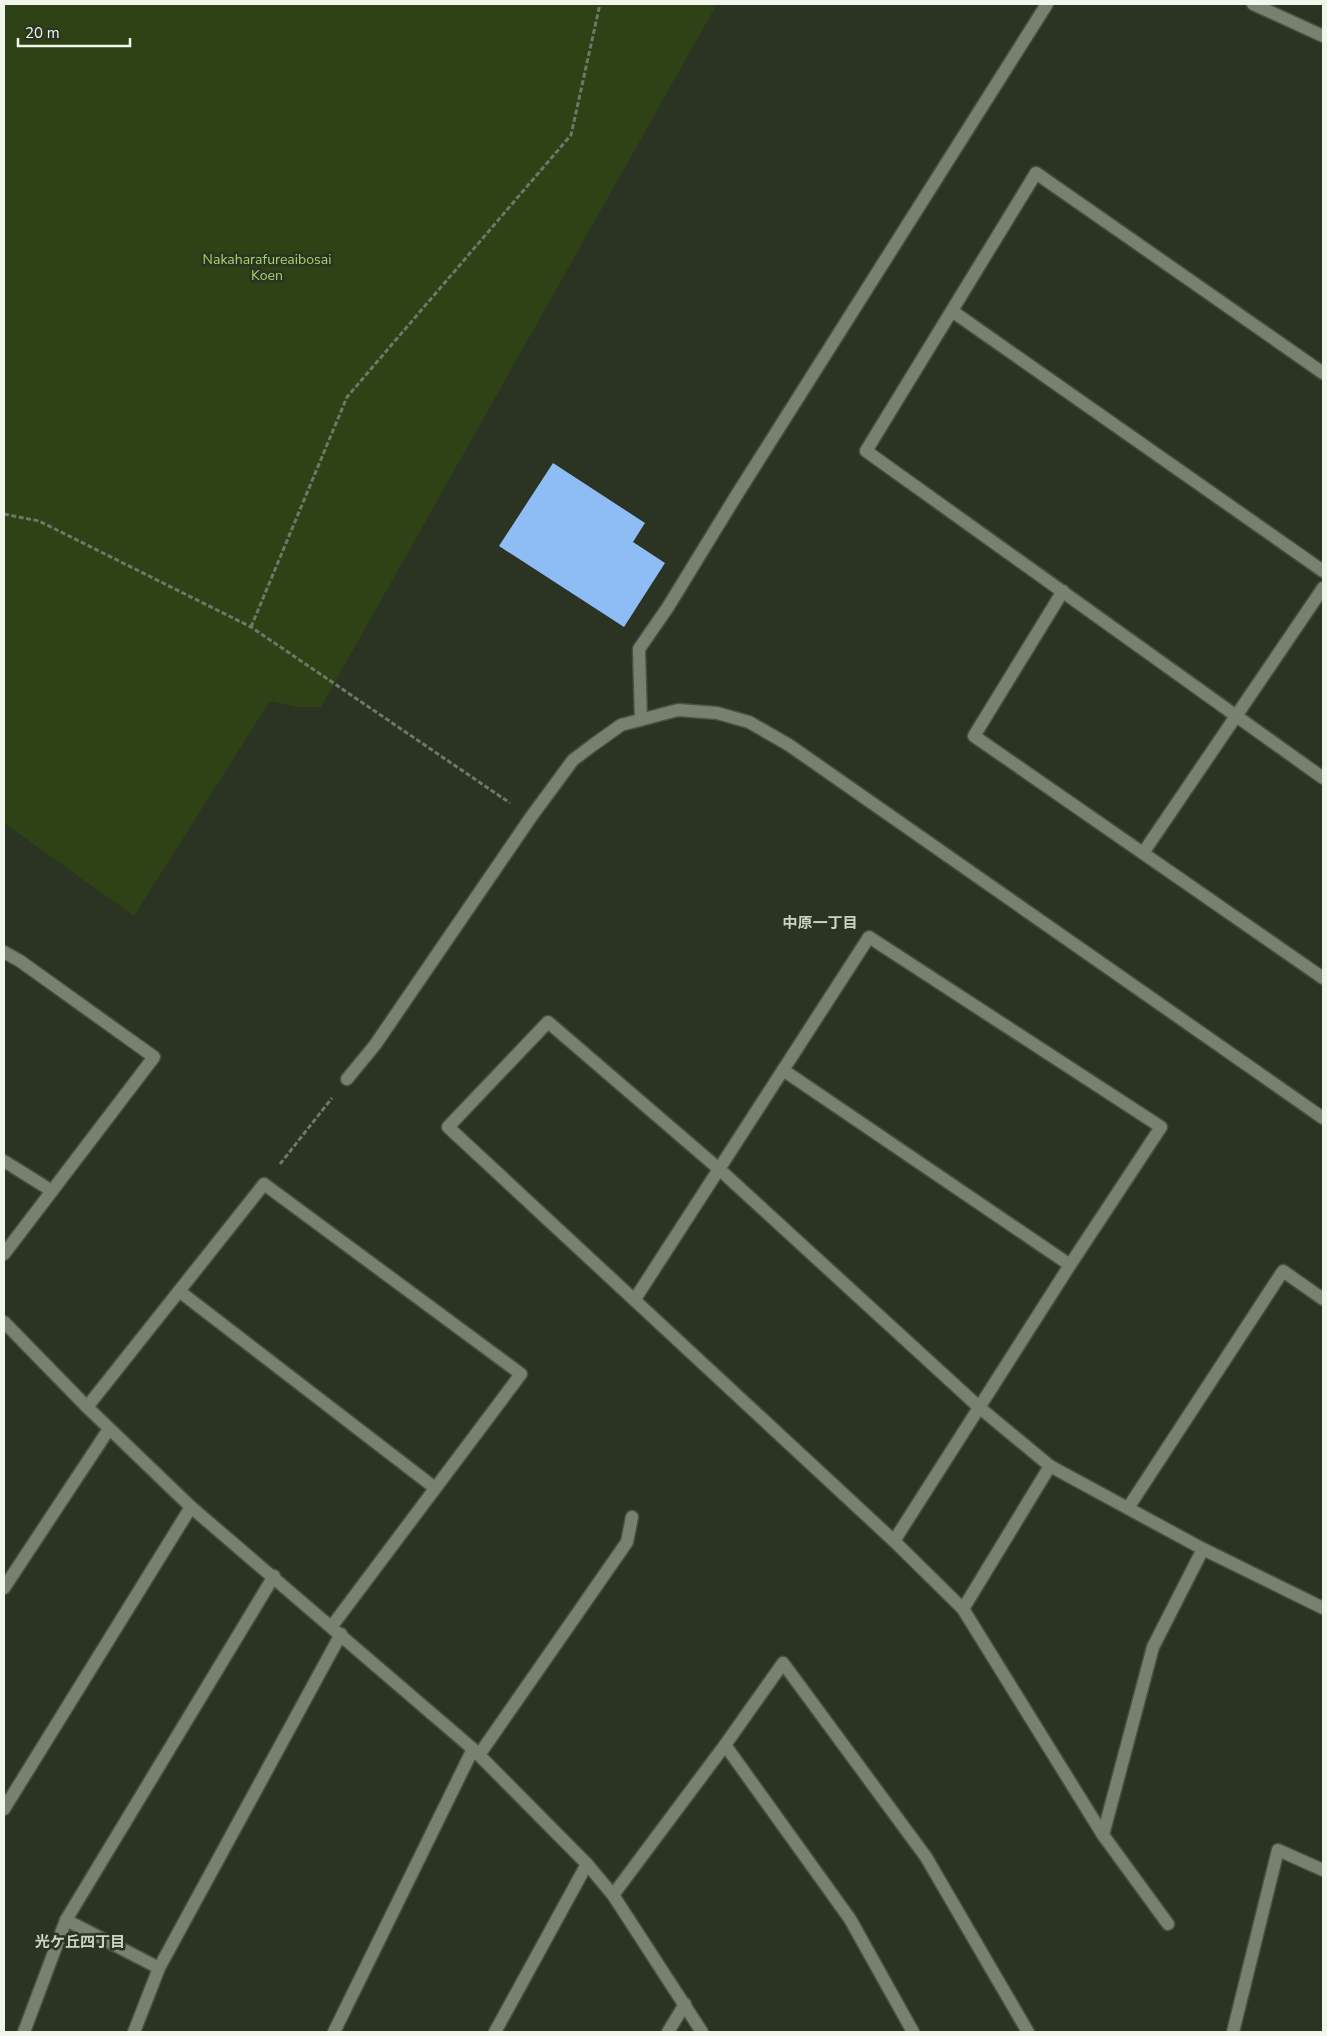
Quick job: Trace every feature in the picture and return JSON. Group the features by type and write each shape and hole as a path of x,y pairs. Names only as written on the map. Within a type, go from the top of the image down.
{"street":[{"path":"641,720 639,649 668,607 741,487 1047,4"},
{"path":"1253,4 1323,36"},
{"path":"1323,373 1036,173 866,451 1323,778"},
{"path":"952,311 1323,571"},
{"path":"1143,852 1323,588"},
{"path":"1063,591 974,736 1323,978"},
{"path":"347,1079 375,1045 531,817 573,760 621,725 678,710 717,712 749,722 788,745 1323,1118"},
{"path":"635,1300 869,937 1161,1127 1070,1265 894,1541"},
{"path":"4,952 20,961 154,1057 4,1254"},
{"path":"1168,1924 1103,1835 963,1609 894,1541 448,1127 548,1022 719,1169 980,1408 1050,1466 1203,1549 1323,1608"},
{"path":"784,1070 1070,1265"},
{"path":"4,1161 52,1191"},
{"path":"87,1408 264,1184 521,1374 435,1488 336,1630 160,1968 134,2032"},
{"path":"1128,1508 1283,1271 1323,1299"},
{"path":"179,1291 435,1488"},
{"path":"4,1322 87,1408 191,1507 274,1576 476,1752 587,1864 613,1895 702,2032"},
{"path":"4,1588 109,1429"},
{"path":"963,1609 1050,1466"},
{"path":"4,1809 191,1507"},
{"path":"334,2032 476,1752 627,1542 632,1517"},
{"path":"1103,1835 1153,1647 1203,1549"},
{"path":"24,2032 66,1920 274,1576"},
{"path":"613,1895 725,1745 783,1663 926,1857 1028,2032"},
{"path":"725,1745 850,1919 912,2032"},
{"path":"1234,2032 1278,1850 1323,1870"},
{"path":"495,2032 587,1864"},
{"path":"66,1920 160,1968"},
{"path":"668,2032 684,2004"}],"path":[{"path":"251,627 347,398 571,135 600,4"},
{"path":"4,514 39,521 251,627 531,817"},
{"path":"264,1184 347,1079"}],"green space":[{"name":"Nakaharafureaibosai Koen","path":"4,4 717,4 321,707 296,707 270,701 134,916 4,823"}],"building":[{"path":"553,463 645,523 633,542 665,563 624,627 499,546"}],"district":[{"name":"中原一丁目","path":"820,923"},
{"name":"光ケ丘四丁目","path":"80,1942"}]}
